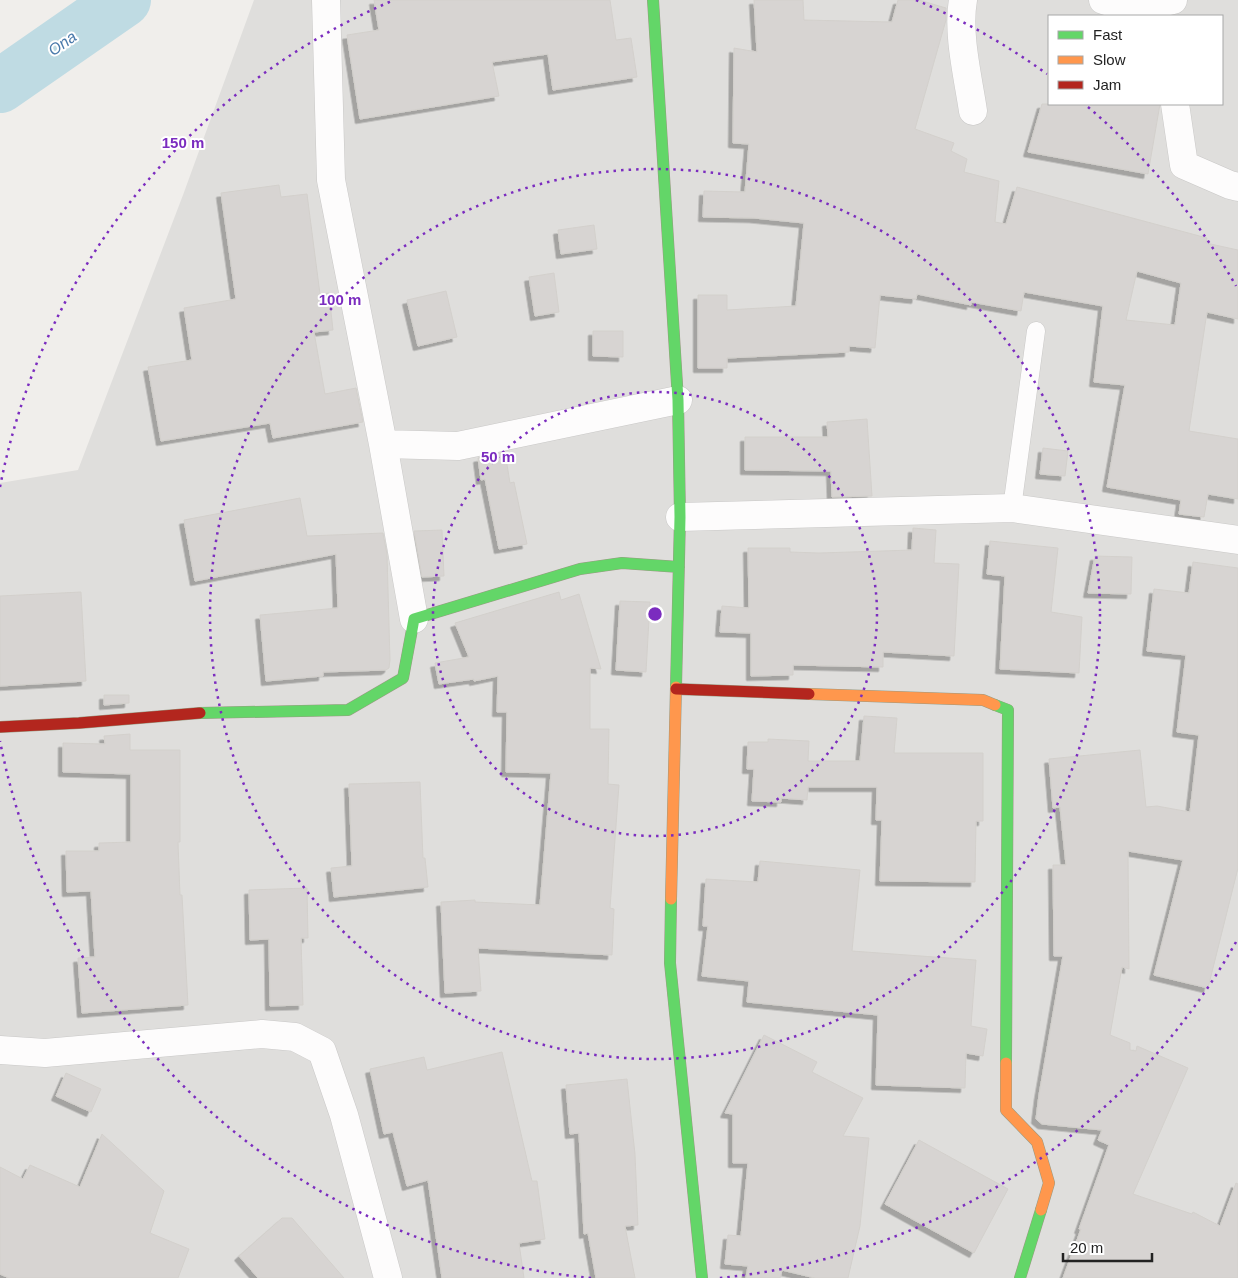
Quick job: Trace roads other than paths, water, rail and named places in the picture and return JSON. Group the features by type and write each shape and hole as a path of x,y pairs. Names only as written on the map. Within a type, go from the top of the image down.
{"street":[{"path":"0,727 79,723 188,713 348,710 403,678 414,619 383,444 332,180 326,0"},
{"path":"653,0 678,400 680,517 670,963 702,1278"},
{"path":"963,0 961,16 973,110"},
{"path":"1103,0 1137,13 1173,0"},
{"path":"1175,105 1184,165 1238,187"},
{"path":"383,444 458,446 678,400"},
{"path":"680,517 1012,508 1238,540"},
{"path":"414,619 580,569 622,563 678,567"},
{"path":"676,689 983,700 1008,710 1006,1110 1038,1142 1049,1182 1020,1278"},
{"path":"0,1050 45,1053 262,1034 295,1037 322,1051 344,1115 388,1278"}],"lane":[{"path":"1012,508 1036,331"}],"waterway":[{"name":"Ona","path":"0,86 124,0"}]}
